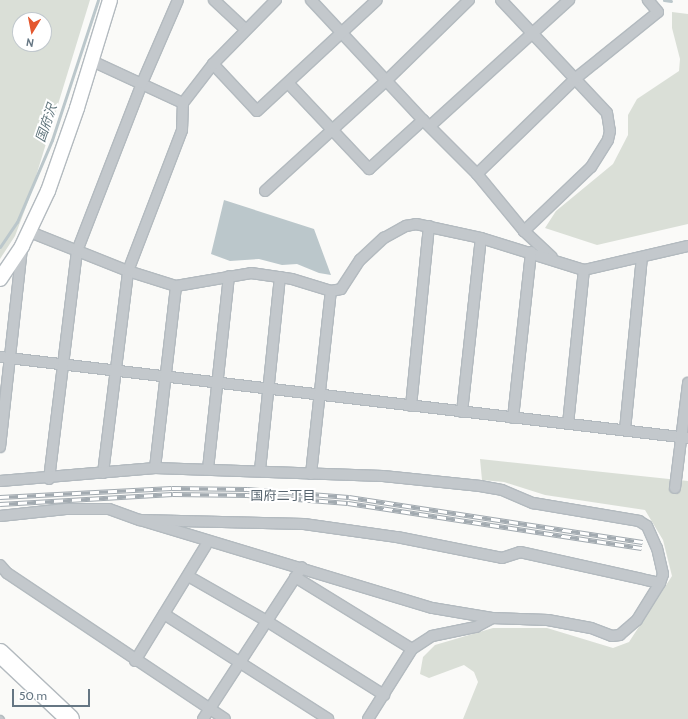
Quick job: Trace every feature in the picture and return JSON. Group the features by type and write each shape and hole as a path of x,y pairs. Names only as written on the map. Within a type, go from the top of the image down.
{"highway":[{"path":"0,653 70,719"}],"street":[{"path":"0,279 30,232 59,162 110,0"},
{"path":"49,479 77,251 142,83 178,0"},
{"path":"214,0 245,29"},
{"path":"103,473 128,271 182,130 183,103 213,64 245,29 276,0"},
{"path":"311,0 426,124 477,174 524,231 553,258"},
{"path":"213,64 257,111 288,84 377,0"},
{"path":"265,191 386,81 469,0"},
{"path":"501,0 530,32 576,78 607,113 610,131 608,140 591,167 524,231"},
{"path":"288,84 369,169 426,124 530,32 569,0"},
{"path":"477,174 576,78 658,12 648,0"},
{"path":"92,60 183,103"},
{"path":"30,232 128,271 176,286 251,273 280,277 331,291 341,289 360,260 384,238 406,226 416,224 481,238 553,258 584,270 642,258 688,246"},
{"path":"411,406 429,226"},
{"path":"462,412 481,238"},
{"path":"0,447 5,358 22,246"},
{"path":"513,418 531,252"},
{"path":"625,430 642,258"},
{"path":"568,424 584,270"},
{"path":"208,470 229,276"},
{"path":"260,470 280,277"},
{"path":"155,468 176,286"},
{"path":"311,474 321,395 331,291"},
{"path":"5,358 685,437"},
{"path":"675,488 685,437 688,383"},
{"path":"0,482 49,479 155,468 260,470 311,474 383,476 480,486 502,490 534,503 639,521 647,526 657,548 663,574 660,583 637,620 620,635 612,636 591,628 548,620 492,618 432,608 302,567 140,520 110,509 66,509 0,516"},
{"path":"140,520 304,524 397,537 502,558 520,552 660,583"},
{"path":"136,661 206,545"},
{"path":"0,565 7,573 136,661 225,719"},
{"path":"203,719 265,620 302,567"},
{"path":"188,576 265,620 384,695"},
{"path":"295,577 412,649"},
{"path":"164,614 328,719"},
{"path":"368,719 412,649 432,636 476,627 492,618"}],"shaded area":[{"path":"0,0 90,0 29,199 15,236 0,259"},
{"path":"672,12 688,14 688,224 597,245 545,228 556,211 613,164 628,135 628,115 637,99 679,71 680,59 672,28"},
{"path":"224,200 314,229 331,275 319,273 297,264 282,265 259,259 230,261 211,254"},
{"path":"480,459 688,481 688,719 463,719 478,682 474,672 464,665 429,678 420,674 423,657 435,645 493,628 547,628 613,648 629,642 672,576 663,540 645,510 545,495 504,482 482,480"}],"waterway":[{"name":"国府沢","path":"0,247 17,222 52,140 98,0"},
{"name":"国府沢","path":"664,0 671,1"}],"railway":[{"path":"0,497 172,488 247,489 349,497 643,542"},
{"path":"0,504 173,494 247,495 348,503 642,548"}],"district":[{"name":"国府二丁目","path":"283,495"}]}
